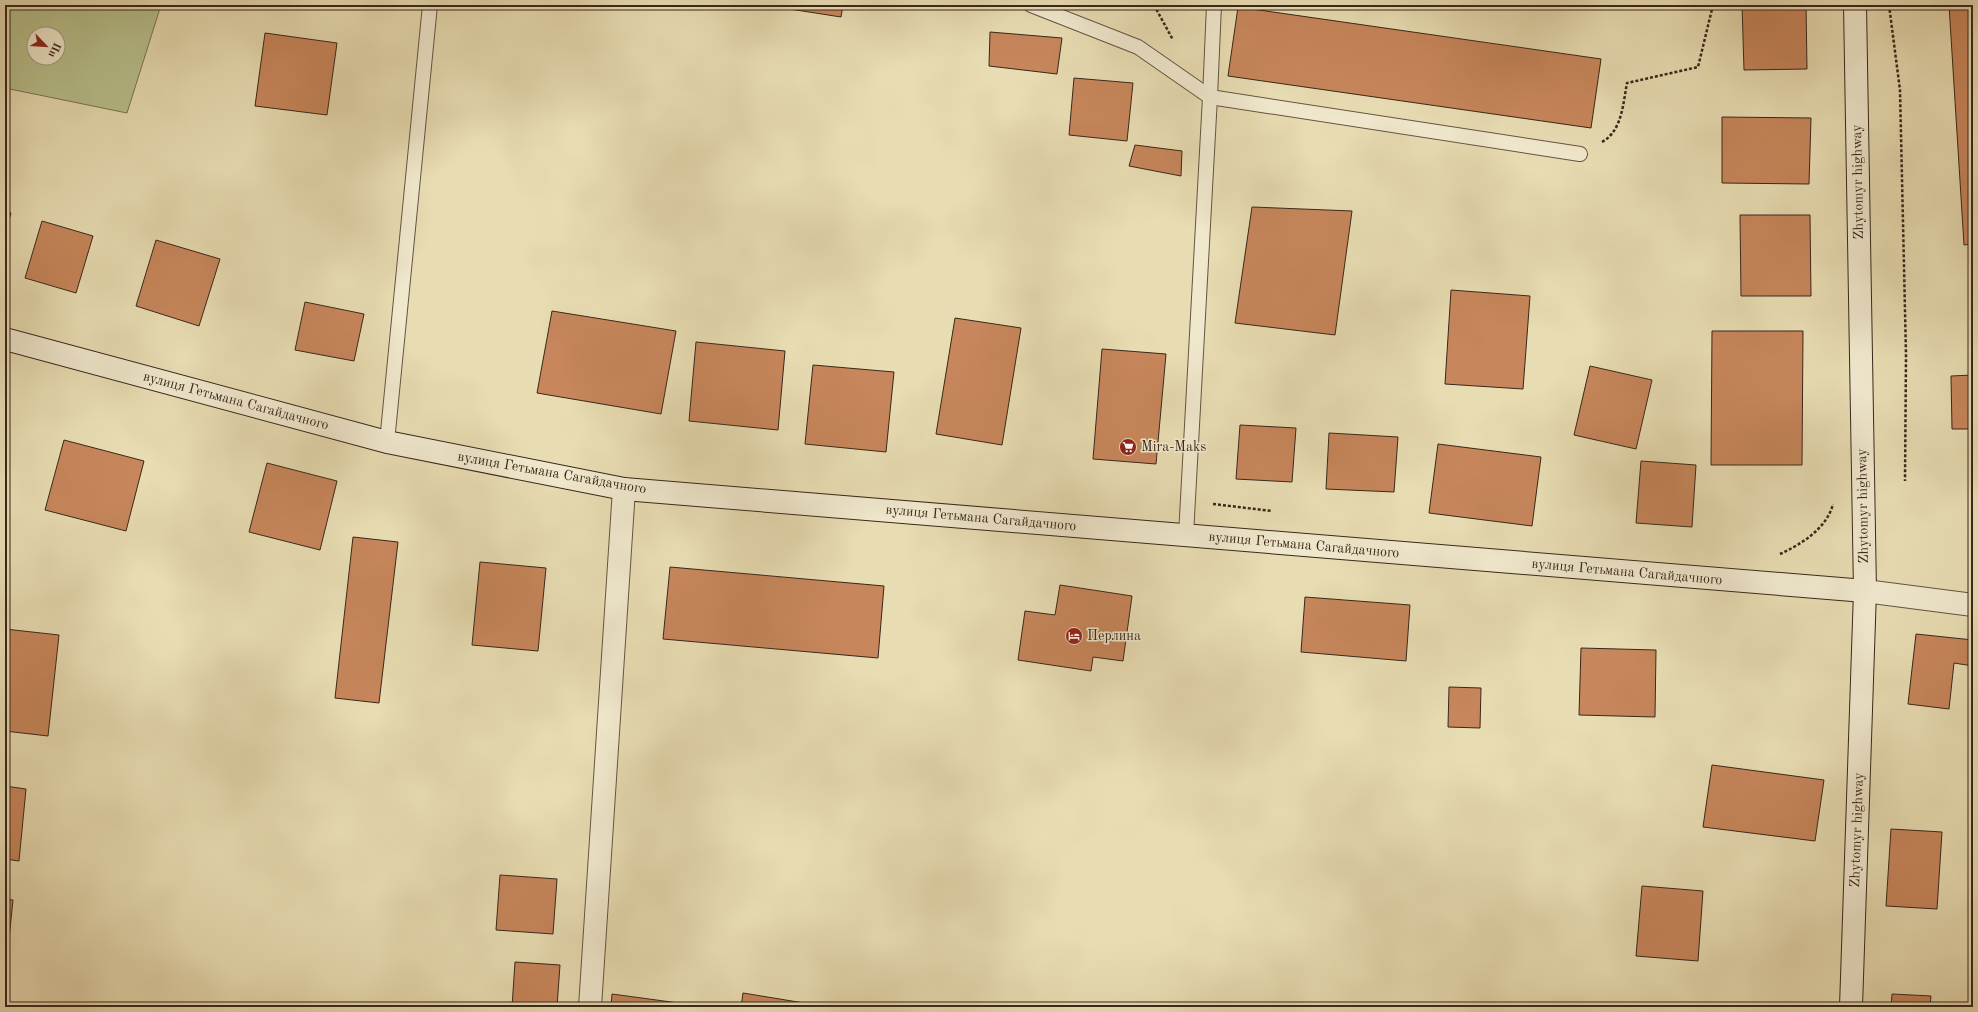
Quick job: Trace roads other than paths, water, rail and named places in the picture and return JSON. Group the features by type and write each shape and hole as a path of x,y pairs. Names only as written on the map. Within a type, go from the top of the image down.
{"main road":[{"name":"Zhytomyr highway","path":"1851,1007 1864,591 1855,5"},
{"name":"вулиця Гетьмана Сагайдачного","path":"5,339 387,442 624,489 1864,591 1973,605"},
{"path":"590,1007 624,489"}],"lane":[{"path":"387,442 430,5"},
{"path":"1031,5 1138,47 1210,97 1580,154"},
{"path":"1186,535 1214,5"}],"place":[{"name":"Mira-Maks","path":"1128,447"},
{"name":"Перлина","path":"1074,636"}]}
